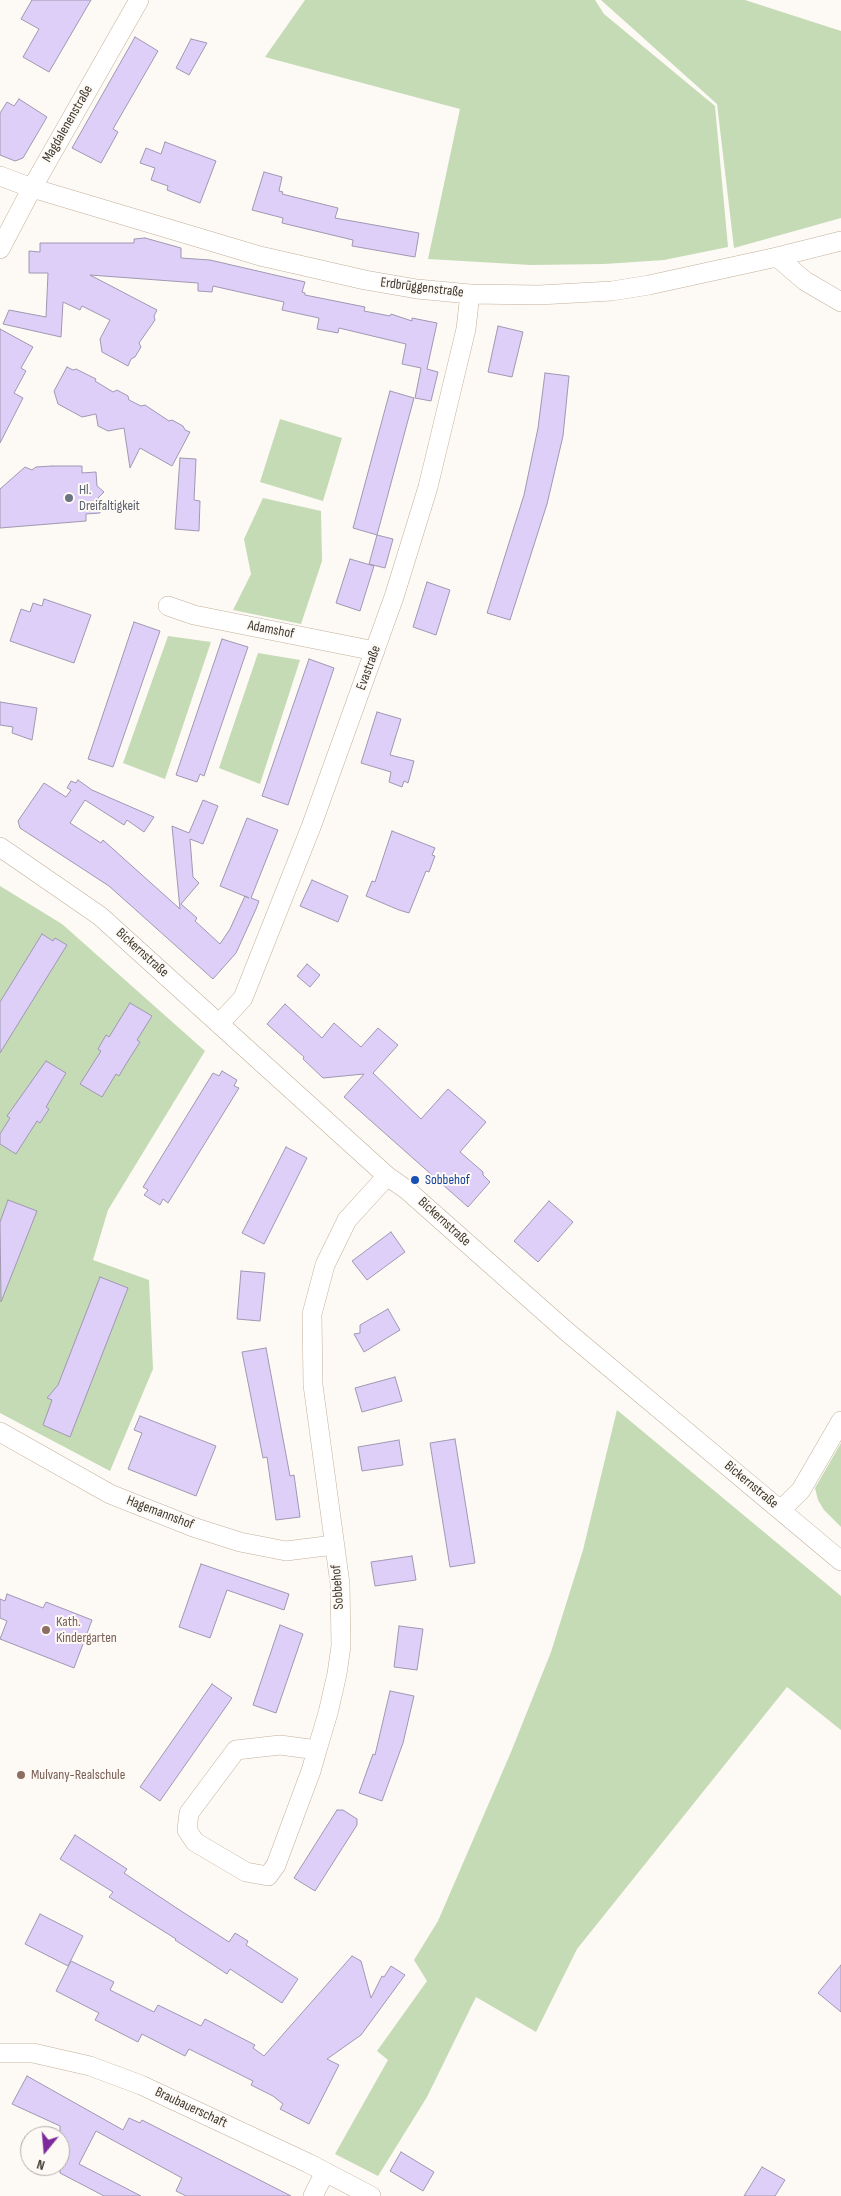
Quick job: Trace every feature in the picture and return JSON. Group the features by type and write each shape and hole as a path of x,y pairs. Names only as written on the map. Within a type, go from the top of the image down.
{"street":[{"name":"Magdalenenstraße","path":"0,249 32,188 139,0"},
{"name":"Erdbrüggenstraße","path":"0,176 32,188 260,256 365,280 417,289 470,294 539,295 612,291 649,286 841,241"},
{"path":"778,257 805,281 841,302"},
{"name":"Evastraße","path":"219,1024 243,998 309,832 394,597 428,487 466,329 470,294"},
{"name":"Adamshof","path":"168,606 194,615 375,651"},
{"name":"Bickernstraße","path":"0,847 100,916 265,1063 387,1176 407,1190 565,1330 841,1561"},
{"name":"Sobbehof","path":"317,1750 280,1745 236,1750 189,1812 187,1830 195,1842 246,1872 268,1876 276,1865 311,1771 317,1750 334,1689 340,1646 340,1584 313,1385 312,1314 325,1265 346,1220 387,1176"},
{"path":"781,1510 801,1490 841,1421"},
{"name":"Hagemannshof","path":"0,1432 110,1494 193,1527 240,1542 286,1551 334,1545"},
{"name":"Braubauerschaft","path":"0,2053 33,2053 90,2066 141,2085 325,2172 371,2196"},
{"path":"312,2196 325,2172"}],"green space":[{"path":"305,0 595,0 604,14 715,106 728,247 664,260 604,264 531,265 428,259 460,109 265,57"},
{"path":"601,0 745,0 841,31 841,218 734,248 717,104"},
{"path":"280,419 342,438 323,501 260,482"},
{"path":"263,498 321,511 322,561 301,624 233,610 251,574 244,539"},
{"path":"168,636 211,642 165,779 123,763"},
{"path":"258,653 300,660 260,784 219,768"},
{"path":"0,886 62,924 205,1051 108,1210 93,1260 149,1280 153,1369 110,1471 0,1413"},
{"path":"617,1410 841,1596 841,1730 787,1687 577,1949 536,2032 476,1997 427,2097 378,2176 335,2154 388,2060 377,2051 427,1981 414,1960 438,1921 511,1752 551,1652 583,1550"},
{"path":"841,1443 841,1527 824,1510 818,1500 815,1488"}],"building":[{"path":"32,0 91,0 49,72 23,57 39,29 21,19"},
{"path":"135,37 158,51 113,129 118,132 101,163 72,148"},
{"path":"191,39 207,43 189,75 176,68"},
{"path":"19,99 47,117 23,158 15,161 0,155 0,113 7,102 14,106"},
{"path":"165,142 216,161 200,203 167,190 168,186 151,180 155,168 140,163 146,148 161,154"},
{"path":"264,172 282,177 279,191 283,192 282,194 338,208 335,218 419,233 415,257 352,246 353,240 282,223 283,218 252,210"},
{"path":"145,238 181,248 181,258 210,260 305,282 302,292 305,295 365,307 364,311 390,316 391,314 412,321 412,318 437,323 427,369 438,372 431,401 415,398 421,368 402,364 406,344 339,328 338,333 317,329 319,318 282,310 284,302 213,286 212,292 198,291 198,283 90,275 157,310 154,316 155,320 139,343 141,347 128,366 102,352 100,339 110,320 82,306 80,310 63,302 61,337 3,324 9,310 46,317 48,273 29,273 29,251 40,252 40,243 134,243 134,239"},
{"path":"498,326 523,332 512,377 488,372"},
{"path":"0,329 33,347 21,368 26,371 14,393 23,398 0,443"},
{"path":"67,367 73,370 76,369 96,379 95,381 113,392 117,390 128,396 129,400 141,406 145,405 169,421 172,420 183,426 185,430 190,432 172,466 140,448 130,468 124,428 108,431 98,426 96,414 82,417 58,404 54,391"},
{"path":"545,373 569,376 563,436 547,504 510,620 487,613 524,495 538,428"},
{"path":"390,391 414,398 377,535 353,528"},
{"path":"180,458 196,459 194,500 200,501 199,531 175,529"},
{"path":"82,466 82,473 96,472 97,486 104,492 98,498 100,513 86,514 86,521 0,528 0,489 25,467 32,470 36,467"},
{"path":"377,535 393,539 385,568 369,564"},
{"path":"350,559 374,566 360,611 336,603"},
{"path":"427,582 450,590 436,635 413,627"},
{"path":"44,599 91,615 74,663 10,641 21,609 30,612 33,603 42,606"},
{"path":"134,622 160,631 113,767 88,759"},
{"path":"222,639 248,647 204,776 200,774 197,782 176,775"},
{"path":"309,659 334,668 288,805 262,796"},
{"path":"0,702 37,708 32,740 12,733 13,727 0,725"},
{"path":"377,712 401,719 390,755 414,761 408,783 404,781 402,787 389,782 391,772 361,763"},
{"path":"78,780 92,790 154,817 144,832 127,820 124,825 85,800 70,823 101,843 103,840 180,909 172,826 189,833 203,800 218,806 203,844 190,839 193,877 199,883 181,904 197,918 195,921 220,944 230,929 245,896 220,886 247,818 278,830 251,898 259,901 256,909 236,953 213,979 109,886 20,828 18,821 44,783 66,797 71,790 67,788 71,781 76,783"},
{"path":"392,831 435,848 432,855 435,856 429,872 426,871 409,913 366,896 372,881 375,882"},
{"path":"312,880 348,896 338,922 300,906"},
{"path":"42,934 53,941 55,938 67,945 0,1053 0,1002"},
{"path":"307,964 320,975 310,987 297,976"},
{"path":"130,1003 152,1016 137,1040 140,1042 119,1076 116,1074 102,1097 80,1084 101,1051 98,1049 106,1035 109,1037"},
{"path":"285,1004 322,1038 334,1023 361,1047 378,1028 398,1045 373,1073 421,1119 448,1089 486,1122 460,1152 483,1172 483,1175 490,1182 468,1207 344,1097 364,1074 323,1078 303,1059 304,1057 267,1024"},
{"path":"46,1061 66,1073 46,1107 49,1109 40,1123 37,1121 16,1154 0,1144 0,1134 10,1118 7,1116"},
{"path":"222,1071 237,1080 234,1086 239,1088 168,1203 163,1199 160,1205 144,1195 148,1190 143,1187 213,1073 219,1076"},
{"path":"286,1147 307,1158 264,1244 242,1233"},
{"path":"8,1200 37,1211 1,1302 0,1222"},
{"path":"549,1201 573,1222 538,1262 514,1241"},
{"path":"391,1232 405,1252 367,1280 352,1261"},
{"path":"241,1271 265,1273 260,1321 237,1319"},
{"path":"100,1277 128,1288 70,1437 43,1425 52,1400 47,1398 58,1385"},
{"path":"388,1309 400,1330 364,1352 354,1334 360,1333 360,1325"},
{"path":"266,1348 290,1476 294,1475 300,1517 276,1520 267,1457 263,1458 242,1352"},
{"path":"395,1377 402,1401 362,1412 355,1388"},
{"path":"140,1416 216,1446 196,1496 128,1469 142,1433 134,1430"},
{"path":"455,1439 475,1563 450,1567 430,1443"},
{"path":"399,1440 403,1465 362,1471 358,1447"},
{"path":"412,1556 416,1580 375,1586 371,1562"},
{"path":"201,1564 289,1594 284,1610 227,1590 210,1638 179,1627"},
{"name":"Kath. Kindergarten","path":"7,1594 43,1608 46,1602 92,1620 74,1668 0,1639 7,1621 0,1618 0,1599 5,1601"},
{"path":"280,1625 303,1634 276,1713 253,1705"},
{"path":"399,1626 423,1629 417,1670 394,1667"},
{"path":"212,1684 232,1698 160,1801 140,1787"},
{"path":"390,1691 414,1696 403,1743 382,1801 359,1793 373,1754 375,1755"},
{"path":"337,1810 343,1810 357,1819 357,1825 315,1891 294,1878"},
{"path":"75,1835 127,1869 124,1873 229,1942 235,1933 248,1941 246,1945 298,1979 282,2003 230,1969 227,1974 109,1897 113,1892 60,1859"},
{"path":"40,1914 83,1936 68,1966 25,1944"},
{"path":"352,1956 361,1961 371,1998 382,1976 384,1977 391,1966 405,1975 361,2035 327,2059 339,2065 309,2124 280,2109 283,2104 273,2096 251,2085 253,2081 189,2049 185,2056 142,2034 138,2042 95,2020 99,2013 56,1991 71,1961 114,1982 110,1990 154,2012 158,2005 201,2026 205,2019 255,2045 253,2048 264,2056"},
{"path":"841,1965 841,2012 818,1993"},
{"path":"27,2076 123,2130 129,2118 140,2123 142,2120 291,2196 186,2196 176,2191 182,2178 96,2131 79,2164 141,2196 104,2196 66,2176 70,2176 70,2126 60,2126 12,2104"},
{"path":"401,2152 434,2172 423,2191 390,2171"},
{"path":"762,2167 785,2180 775,2196 744,2196"}],"place":[{"name":"Hl. Dreifaltigkeit","path":"69,498"},
{"name":"Sobbehof","path":"415,1180"},
{"name":"Kath. Kindergarten","path":"46,1630"},
{"name":"Mulvany-Realschule","path":"21,1775"}]}
